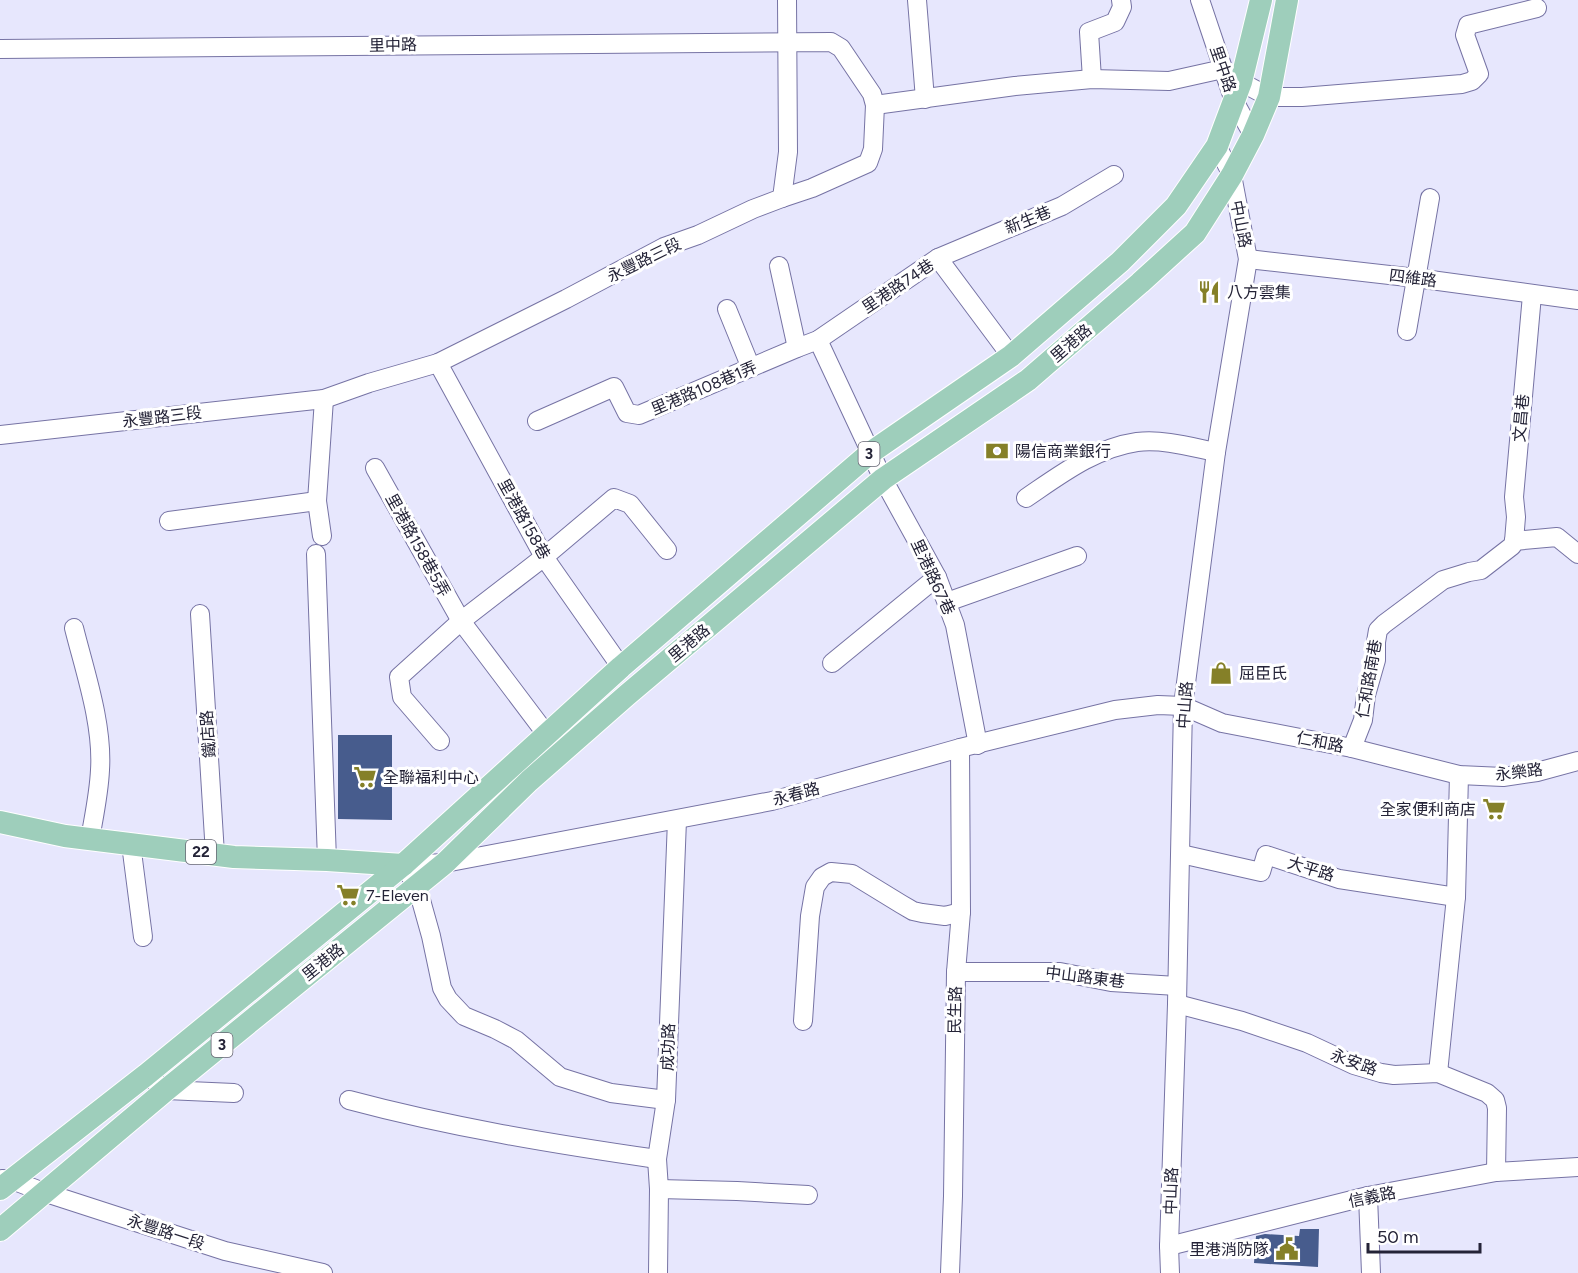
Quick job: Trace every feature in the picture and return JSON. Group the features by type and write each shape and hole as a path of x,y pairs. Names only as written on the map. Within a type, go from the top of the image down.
{"main road":[{"name":"里港路","path":"4,1183 146,1075 403,865 621,667 870,453 1011,356 1120,262 1176,206 1217,146 1238,92 1262,0"},
{"name":"里港路","path":"0,1230 166,1090 446,863 529,781 627,695 883,479 1028,380 1140,284 1195,233 1232,175 1253,135 1269,97 1287,0"},
{"name":"22","path":"0,822 65,836 234,857 403,865"}],"street":[{"path":"782,198 788,152 787,0"},
{"path":"917,0 925,99"},
{"path":"1092,79 1089,32 1115,22 1122,7 1121,0"},
{"name":"里中路","path":"1200,0 1223,69 1238,92 1253,135"},
{"path":"1238,92 1269,97 1302,98 1462,84 1472,81 1479,74 1465,35 1468,25 1537,8"},
{"name":"里中路","path":"0,49 831,42 841,48 872,94 874,105"},
{"path":"874,105 1015,86 1092,79 1169,81 1223,69"},
{"name":"永豐路三段","path":"0,435 324,399 438,363 664,247 699,235 753,209 812,188 868,163 873,149 874,105"},
{"name":"中山路","path":"1170,1273 1168,1246 1181,854 1183,706 1216,452 1248,260 1232,175 1217,146"},
{"name":"新生巷","path":"938,258 1062,206 1114,175"},
{"path":"1407,331 1430,198"},
{"name":"里港路74巷","path":"818,340 938,258 1011,356"},
{"name":"四維路","path":"1248,260 1416,278 1578,300"},
{"path":"778,266 797,348"},
{"name":"文昌巷","path":"1514,541 1516,518 1514,497 1532,295"},
{"path":"727,309 751,368"},
{"name":"里港路67巷","path":"818,340 883,479 937,577 955,625 969,746"},
{"name":"里港路108巷1弄","path":"537,421 614,387 627,413 639,415 818,340"},
{"name":"里港路158巷","path":"438,363 544,557 621,667"},
{"path":"322,536 317,501 324,399"},
{"path":"1026,498 1079,462 1107,450 1138,442 1171,443 1216,452"},
{"name":"里港路158巷5弄","path":"375,468 461,621 547,735"},
{"path":"440,741 402,697 399,677 461,621 544,557 614,498 630,504 668,550"},
{"path":"169,521 317,501"},
{"path":"1514,541 1557,537 1578,554"},
{"name":"仁和路南巷","path":"1352,748 1363,720 1366,695 1376,660 1378,630 1443,580 1480,570 1512,546 1514,541"},
{"path":"316,554 327,860"},
{"path":"946,602 1077,556"},
{"path":"832,663 937,577"},
{"name":"鐵店路","path":"200,614 215,854"},
{"path":"74,628 96,715 99,749 100,769 90,839"},
{"name":"永春路","path":"403,865 446,863 772,801 969,746 1115,710 1158,705 1183,706"},
{"name":"仁和路","path":"1183,706 1222,723 1352,748 1459,775"},
{"name":"民生路","path":"950,1273 956,972 969,746"},
{"name":"永樂路","path":"1459,775 1503,777 1577,766"},
{"path":"1438,1073 1456,897 1459,775"},
{"name":"成功路","path":"658,1273 657,1159 666,1100 676,820"},
{"path":"131,844 143,937"},
{"name":"大平路","path":"1181,854 1261,872 1266,855 1340,879 1456,897"},
{"path":"403,865 417,886 442,988 448,999 464,1016 516,1040 560,1077 611,1093 666,1100"},
{"path":"803,1021 810,916 815,886 822,877 831,872 852,874 913,911 945,916 960,912"},
{"name":"中山路東巷","path":"956,972 1060,972 1177,995"},
{"name":"永安路","path":"1177,995 1242,1021 1307,1043 1354,1065 1394,1075 1438,1073 1487,1093 1495,1100 1497,1108 1496,1172"},
{"path":"146,1075 166,1090 234,1093"},
{"path":"348,1100 403,1114 541,1142 657,1159"},
{"name":"信義路","path":"1168,1246 1368,1196 1496,1172 1578,1167"},
{"name":"永豐路一段","path":"4,1183 46,1193 225,1251 323,1273"},
{"path":"659,1189 808,1195"},
{"path":"1368,1196 1371,1273"}],"building":[{"name":"全聯福利中心","path":"338,735 392,735 392,820 338,819"},
{"name":"里港消防隊","path":"1300,1229 1319,1229 1318,1267 1254,1263 1256,1236 1265,1234 1299,1236"}],"place":[{"name":"八方雲集","path":"1209,292"},
{"name":"陽信商業銀行","path":"997,451"},
{"name":"屈臣氏","path":"1221,673"},
{"name":"全聯福利中心","path":"365,777"},
{"name":"全家便利商店","path":"1494,809"},
{"name":"7-Eleven","path":"348,895"},
{"name":"里港消防隊","path":"1287,1249"}]}
